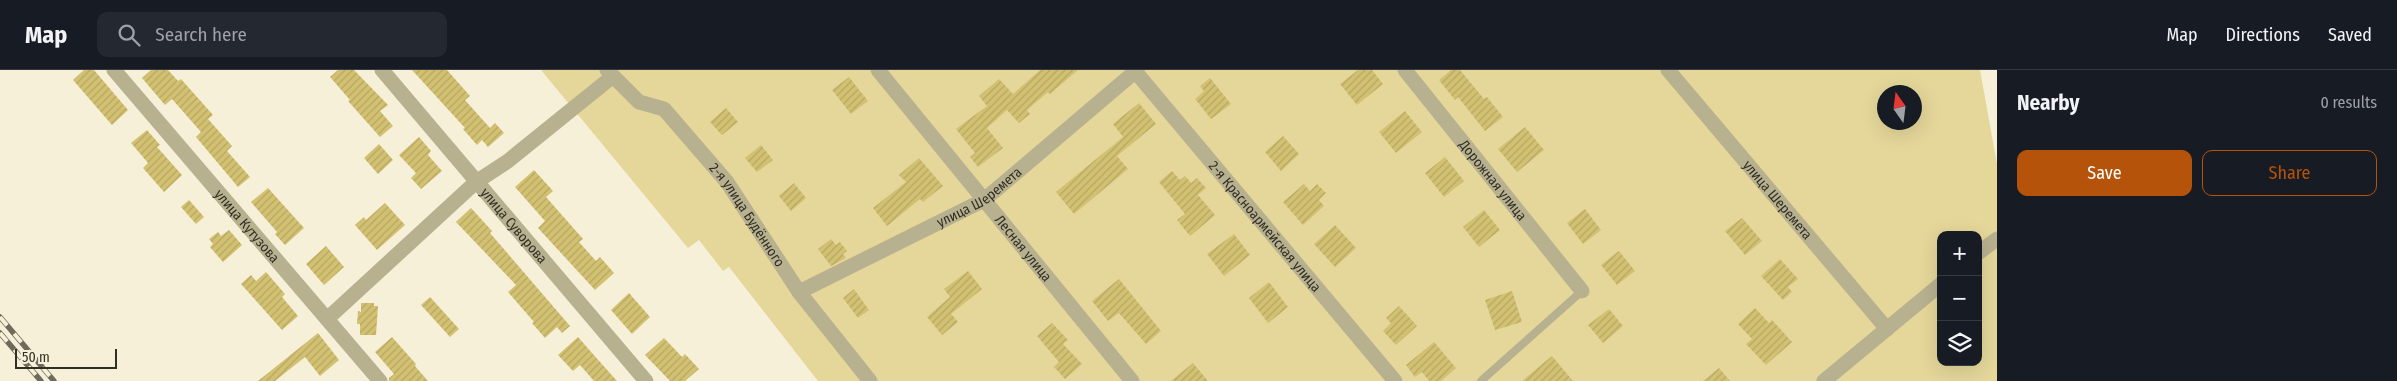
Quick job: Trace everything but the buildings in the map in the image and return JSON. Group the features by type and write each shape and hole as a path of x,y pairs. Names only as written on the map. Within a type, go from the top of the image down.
{"street":[{"name":"улица Кутузова","path":"114,70 380,381"},
{"name":"улица Суворова","path":"382,70 646,381"},
{"name":"Лесная улица","path":"878,70 1132,381"},
{"name":"улица Шеремета","path":"799,292 984,200 1135,70"},
{"name":"2-я Красноармейская улица","path":"1135,70 1395,381"},
{"name":"Дорожная улица","path":"1405,70 1582,291"},
{"name":"улица Шеремета","path":"1668,70 1887,329"},
{"path":"327,319 476,182 508,161 609,73"},
{"name":"2-я улица Будённого","path":"609,73 639,102 664,109 727,182 799,292 870,381"},
{"path":"1982,250 1997,239"},
{"path":"1824,381 1937,287"}],"lane":[{"path":"1481,381 1582,291"}],"shaded area":[{"path":"541,70 1980,70 1997,164 1997,381 818,381 729,267 723,271 699,240 688,248"}],"railway":[{"path":"0,317 54,381"},
{"path":"0,333 41,381"}]}
